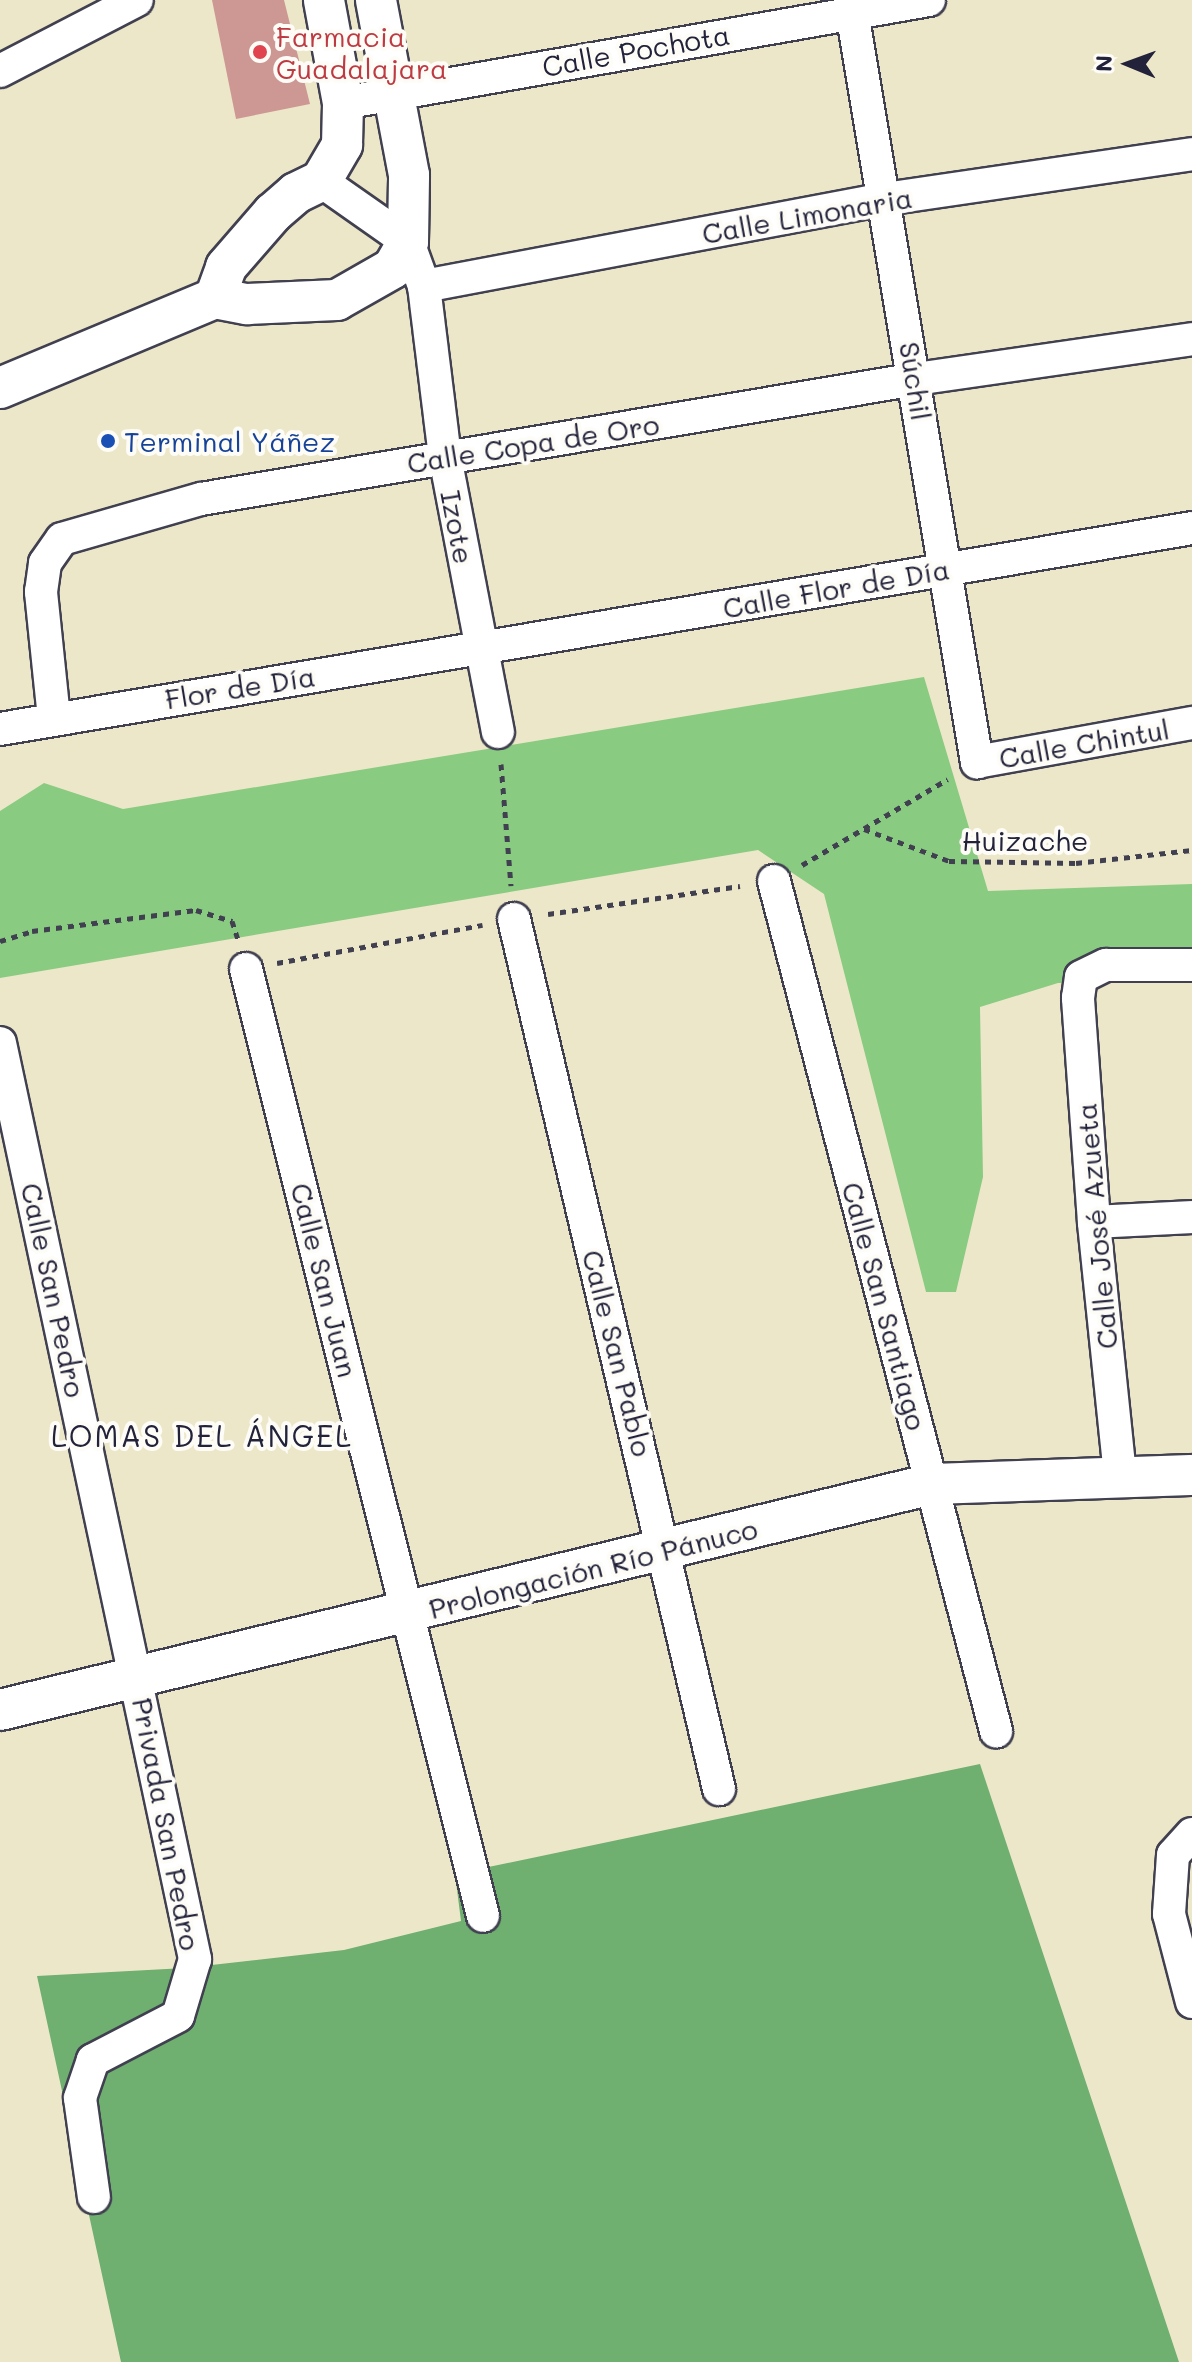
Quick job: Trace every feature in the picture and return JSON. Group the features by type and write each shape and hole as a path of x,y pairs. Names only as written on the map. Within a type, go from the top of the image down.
{"street":[{"path":"0,71 137,0"},
{"path":"215,298 226,267 273,213 296,193 321,181 342,145 343,103 324,0"},
{"path":"0,388 215,298 247,304 337,300 393,268 408,242 409,175 376,0"},
{"name":"Calle Pochota","path":"343,103 851,6 929,0"},
{"name":"Súchil","path":"851,6 916,379 977,762"},
{"name":"Calle Limonaria","path":"424,286 885,199 1192,154"},
{"path":"321,181 408,242"},
{"name":"Izote","path":"408,242 424,286 445,457 498,732"},
{"name":"Calle Copa de Oro","path":"54,718 41,592 45,563 62,539 171,506 445,457 916,379 1192,339"},
{"name":"Calle Flor de Día","path":"481,648 1192,528"},
{"name":"Flor de Día","path":"0,729 481,648"},
{"name":"Calle Chintul","path":"977,762 1192,723"},
{"name":"Calle San Santiago","path":"774,881 996,1731"},
{"name":"Calle San Pablo","path":"514,919 666,1550 719,1789"},
{"name":"Calle José Azueta","path":"1120,1475 1094,1222 1078,998 1081,977 1106,965 1192,965"},
{"name":"Calle San Juan","path":"246,969 483,1916"},
{"name":"Calle San Pedro","path":"0,1043 139,1678"},
{"path":"1094,1222 1192,1217"},
{"name":"Prolongación Río Pánuco","path":"0,1710 932,1484 1120,1475 1192,1475"},
{"name":"Privada San Pedro","path":"94,2197 80,2098 93,2060 178,2016 195,1959 139,1678"},
{"path":"1192,1834 1173,1855 1169,1914 1192,2002"}],"path":[{"path":"498,732 514,919"},
{"name":"Huizache","path":"863,829 949,861 1076,863 1192,850"}],"green space":[{"path":"924,677 988,891 1192,884 1192,981 1058,983 980,1007 983,1177 956,1292 926,1292 824,894 758,850 0,978 0,811 44,783 123,809"},
{"path":"980,1764 1179,2362 121,2362 37,1976 185,1968 344,1950 461,1921 455,1874"}],"building":[{"name":"Farmacia Guadalajara","path":"212,0 284,0 310,104 236,119"}],"place":[{"name":"Farmacia Guadalajara","path":"260,52"},
{"name":"Terminal Yáñez","path":"108,441"}],"district":[{"name":"LOMAS DEL ÁNGEL","path":"202,1435"}]}
